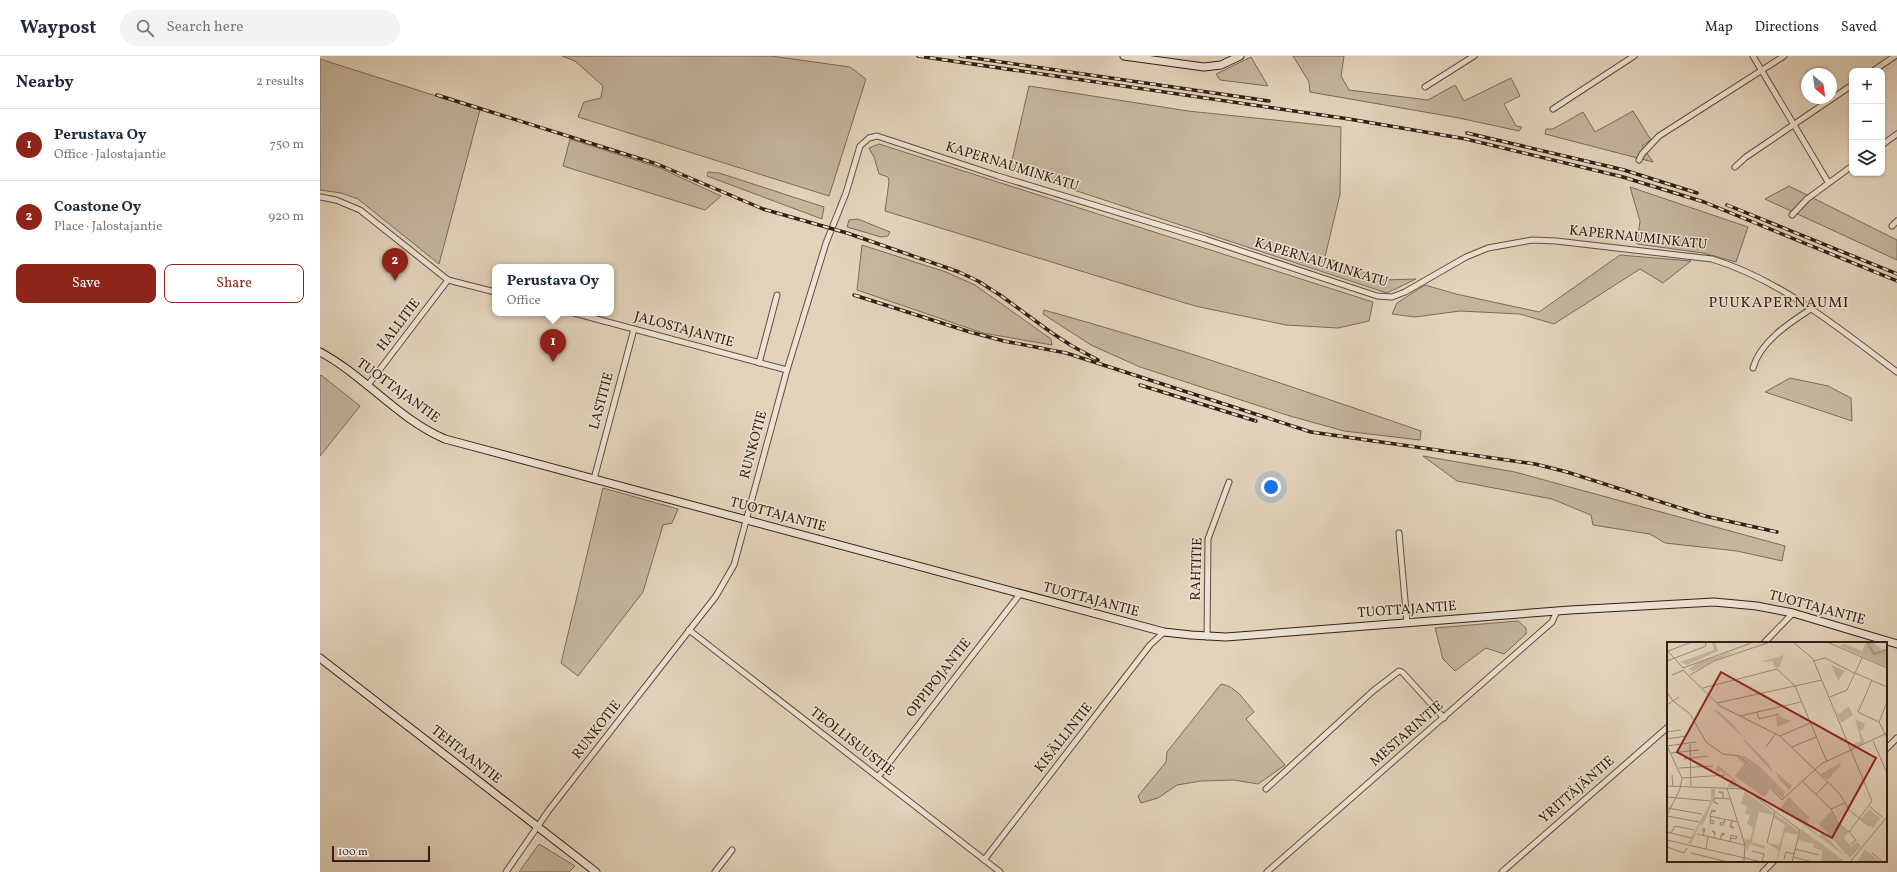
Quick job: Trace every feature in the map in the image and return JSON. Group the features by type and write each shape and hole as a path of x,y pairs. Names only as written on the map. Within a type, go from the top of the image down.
{"street":[{"path":"1124,56 1204,67 1221,65 1240,56"},
{"path":"1425,87 1474,56"},
{"path":"1553,109 1634,56"},
{"path":"1753,56 1828,182"},
{"path":"1639,160 1659,136 1784,56"},
{"path":"1877,68 1895,56"},
{"path":"1735,167 1746,157 1849,87"},
{"path":"1885,143 1897,134"},
{"name":"KAPERNAUMINKATU","path":"876,136 998,176 1205,239 1377,296 1392,297 1404,292 1466,257 1488,248 1538,240 1712,258 1748,272 1811,309 1897,372"},
{"name":"RUNKOTIE","path":"506,872 537,826 725,582 734,565 786,370 826,243 846,193 860,146 869,138 876,136"},
{"path":"1792,215 1807,199 1828,182 1849,168"},
{"path":"320,197 336,200 360,210 448,280 492,291"},
{"path":"1892,226 1897,221"},
{"name":"HALLITIE","path":"368,386 448,280"},
{"path":"759,363 777,295"},
{"path":"1753,368 1755,358 1763,347 1811,309"},
{"name":"JALOSTAJANTIE","path":"585,316 786,370"},
{"name":"LASTITIE","path":"594,479 634,329"},
{"name":"TUOTTAJANTIE","path":"320,352 429,432 445,439 1164,632 1208,637 1226,637 1557,611 1714,602 1757,606 1793,613 1897,644"},
{"name":"RAHTITIE","path":"1208,637 1208,539 1229,482"},
{"path":"1399,533 1407,623"},
{"name":"OPPIPOJANTIE","path":"878,777 1020,594"},
{"name":"MESTARINTIE","path":"1267,872 1552,622 1557,611"},
{"path":"1765,642 1777,632 1793,613"},
{"name":"TEOLLISUUSTIE","path":"689,630 1000,872"},
{"name":"KISÄLLINTIE","path":"984,860 1150,645 1164,632"},
{"name":"TEHTAANTIE","path":"320,658 596,872"},
{"path":"1266,789 1373,691 1398,671 1402,672 1444,718"},
{"name":"YRITTÄJÄNTIE","path":"1502,872 1667,728"},
{"path":"1887,749 1897,738"},
{"path":"715,872 732,850"},
{"path":"1763,872 1773,862"}],"shaded area":[{"path":"562,56 771,56 850,67 866,79 829,196 578,117 584,102 601,98 603,86 575,61"},
{"path":"1293,56 1344,56 1341,76 1349,90 1428,100 1455,85 1464,101 1511,78 1520,96 1504,104 1516,126 1522,127 1519,131 1459,118 1310,92 1309,82"},
{"path":"1251,57 1268,86 1220,80 1216,74"},
{"path":"320,59 480,110 439,264 358,199 341,193 320,190"},
{"path":"1029,86 1188,111 1341,127 1340,194 1325,257 1384,280 1416,279 1387,293 1010,169"},
{"path":"1633,111 1651,140 1642,146 1653,162 1545,134 1546,129 1553,129 1583,112 1595,132"},
{"path":"570,139 660,168 721,196 705,210 563,166"},
{"path":"879,144 1373,302 1369,321 1338,328 1286,325 1195,306 885,211 889,182 888,177 879,174 874,157 869,148"},
{"path":"708,172 719,173 824,207 822,219 707,176"},
{"path":"1789,186 1897,240 1897,260 1765,199"},
{"path":"1630,187 1748,227 1736,262 1703,253 1637,244 1640,221"},
{"path":"858,219 890,232 888,236 881,237 847,227 849,220"},
{"path":"862,245 946,272 975,285 1051,339 1052,345 983,333 857,290"},
{"path":"1620,255 1691,261 1663,283 1640,269 1554,324 1520,314 1460,311 1415,317 1392,314 1397,303 1425,285 1456,294 1539,312"},
{"path":"1044,310 1186,352 1421,431 1420,440 1344,431 1290,416 1140,367 1091,345 1043,314"},
{"path":"321,375 360,406 320,456 320,376"},
{"path":"1790,378 1828,386 1851,398 1852,421 1765,392"},
{"path":"1423,456 1515,472 1785,546 1782,561 1737,551 1665,543 1650,534 1593,525 1591,515 1552,499 1457,481"},
{"path":"603,488 678,509 672,523 663,525 643,592 578,676 561,663"},
{"path":"1518,621 1526,628 1526,634 1504,654 1486,648 1455,671 1443,659 1435,628"},
{"path":"1221,684 1226,685 1236,691 1247,703 1254,712 1246,719 1285,765 1258,784 1234,780 1201,781 1177,785 1158,798 1141,803 1138,796 1166,762 1167,752"},
{"path":"539,844 575,866 569,872 519,872"}],"railway":[{"path":"918,56 1349,119 1466,139 1623,177 1704,202 1897,281"},
{"path":"960,56 1269,101"},
{"path":"437,95 657,164 763,209 847,233 959,272 978,281 1052,333 1098,360"},
{"path":"1467,133 1624,170 1697,193"},
{"path":"1727,205 1897,274"},
{"path":"854,295 970,332 1004,341 1066,353 1311,432 1535,464 1567,472 1705,516 1777,532"},
{"path":"1140,385 1256,421"}],"place":[{"name":"Coastone Oy","path":"395,281"},
{"name":"Perustava Oy","path":"553,362"}],"district":[{"name":"PUUKAPERNAUMI","path":"1779,303"}]}
